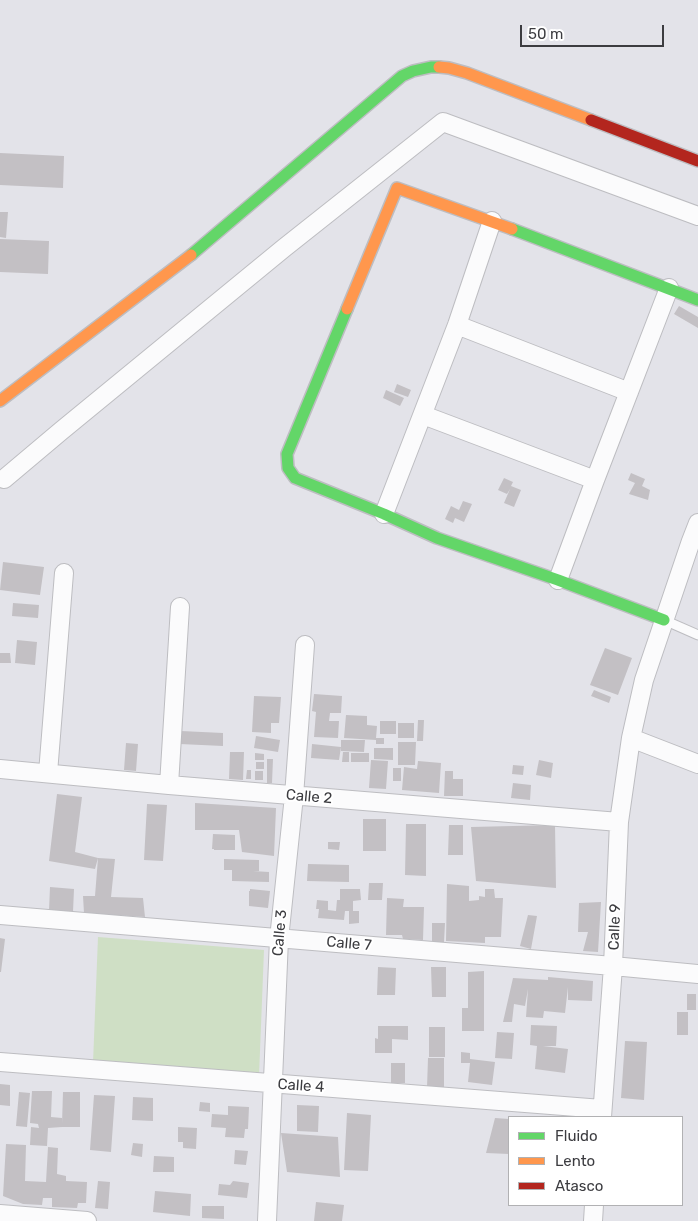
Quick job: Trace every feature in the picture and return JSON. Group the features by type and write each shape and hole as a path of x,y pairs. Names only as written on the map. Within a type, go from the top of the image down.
{"street":[{"path":"0,401 180,264 402,76 413,71 432,67 449,68 467,73 698,161"},
{"path":"4,480 76,418 373,176 443,122 698,216"},
{"path":"373,176 396,188 492,221 698,300"},
{"path":"396,188 288,454 288,468 295,478 437,538 558,580 664,620"},
{"path":"384,514 457,326 492,221"},
{"path":"558,580 669,288"},
{"path":"457,326 629,392"},
{"path":"423,415 595,480"},
{"name":"Calle 9","path":"602,1113 613,966 619,822 631,738 644,680 698,522"},
{"path":"48,774 64,573"},
{"path":"168,785 180,607"},
{"name":"Calle 3","path":"267,1221 279,939 294,796 305,645"},
{"path":"631,738 698,764"},
{"name":"Calle 2","path":"0,769 294,796 619,822"},
{"name":"Calle 7","path":"0,916 698,974"},
{"name":"Calle 4","path":"0,1062 602,1113"},
{"path":"593,1221 594,1206"},
{"path":"0,1214 87,1221"}],"lane":[{"path":"664,620 698,635"}],"green space":[{"path":"98,937 264,950 259,1076 93,1063"}],"building":[{"path":"0,153 64,156 63,188 0,185"},
{"path":"0,212 8,212 6,238 0,237"},
{"path":"0,239 49,241 48,274 0,272"},
{"path":"679,306 698,317 698,328 674,314"},
{"path":"397,384 411,390 408,397 394,392"},
{"path":"386,390 404,398 400,406 383,398"},
{"path":"631,473 645,479 642,486 650,490 648,500 629,494 635,483 628,480"},
{"path":"504,478 513,482 511,486 521,490 514,507 504,503 510,489 507,494 498,490"},
{"path":"463,501 472,504 464,522 455,518 453,523 445,519 451,506 459,510"},
{"path":"3,562 44,567 40,595 0,590"},
{"path":"13,603 39,605 38,618 12,616"},
{"path":"17,640 37,642 35,665 15,663"},
{"path":"605,648 632,658 618,695 590,685"},
{"path":"0,653 10,653 11,663 0,663"},
{"path":"594,690 611,697 609,703 591,696"},
{"path":"314,694 342,696 341,713 330,713 329,721 339,721 338,738 314,737 316,712 312,711"},
{"path":"254,696 281,697 279,723 271,723 271,733 252,732"},
{"path":"346,715 367,716 367,725 377,726 376,738 384,738 384,744 376,744 376,740 344,738"},
{"path":"418,720 424,720 423,741 417,741"},
{"path":"380,721 396,721 396,734 380,734"},
{"path":"398,723 414,723 414,738 398,738"},
{"path":"181,731 223,733 223,746 180,744"},
{"path":"256,736 280,740 278,752 254,748"},
{"path":"341,740 365,740 364,752 341,751"},
{"path":"398,742 416,742 415,765 398,765"},
{"path":"126,743 138,744 136,771 124,770"},
{"path":"312,744 341,747 339,760 311,758"},
{"path":"374,748 393,748 393,760 374,759"},
{"path":"230,752 244,752 243,780 229,779"},
{"path":"343,752 349,752 349,762 342,762"},
{"path":"255,753 264,754 264,760 255,760"},
{"path":"351,753 369,753 369,762 351,762"},
{"path":"267,759 273,759 272,783 267,783"},
{"path":"371,760 388,761 386,789 369,788"},
{"path":"539,760 553,763 551,778 536,775"},
{"path":"418,761 441,763 439,793 402,790 404,767 417,769"},
{"path":"256,762 264,762 264,769 256,769"},
{"path":"513,765 524,766 523,775 512,774"},
{"path":"393,768 401,768 401,781 393,781"},
{"path":"247,770 251,770 251,779 246,779"},
{"path":"255,771 263,771 263,780 255,780"},
{"path":"445,771 453,771 453,779 463,779 463,796 444,796"},
{"path":"513,783 531,785 530,800 511,798"},
{"path":"57,794 82,797 75,852 98,858 95,869 49,861"},
{"path":"195,803 276,808 274,856 242,852 239,830 195,830"},
{"path":"147,804 167,805 163,861 144,860"},
{"path":"363,819 386,819 386,851 363,851"},
{"path":"406,824 426,824 426,876 405,875"},
{"path":"449,825 463,825 463,855 448,855"},
{"path":"555,825 556,888 476,881 471,827"},
{"path":"213,834 235,835 235,850 212,849"},
{"path":"328,842 340,842 339,850 328,849"},
{"path":"98,858 115,859 111,897 143,898 145,917 84,913 83,896 95,896"},
{"path":"224,859 259,860 259,871 253,871 269,872 269,882 232,881 232,870 224,870"},
{"path":"308,864 349,865 349,882 307,881"},
{"path":"369,883 383,883 382,900 368,900"},
{"path":"447,884 469,886 469,901 479,900 479,896 485,897 485,889 494,889 495,898 503,898 501,937 485,937 485,943 446,941"},
{"path":"50,887 74,889 73,912 49,911"},
{"path":"250,889 270,891 268,908 249,906"},
{"path":"340,889 360,889 361,900 353,901 353,911 359,911 359,923 349,924 349,911 345,911 344,920 318,918 317,900 328,901 328,910 336,911 337,900 340,900"},
{"path":"387,898 404,899 403,907 424,907 423,940 403,939 402,935 386,935"},
{"path":"601,902 598,952 583,951 588,932 578,932 579,903"},
{"path":"528,915 537,916 531,949 520,946"},
{"path":"432,923 445,923 444,942 432,942"},
{"path":"0,938 5,939 1,972 0,972"},
{"path":"378,967 396,968 395,995 377,995"},
{"path":"431,967 446,967 446,997 432,997"},
{"path":"484,971 484,1031 462,1031 462,1008 468,1008 468,972"},
{"path":"548,977 593,981 592,1001 568,1000 568,987 565,1013 544,1011 543,1018 526,1017 528,989 525,1006 514,1004 512,1022 503,1022 513,978 548,980"},
{"path":"687,994 696,994 696,1010 687,1010"},
{"path":"677,1012 688,1012 688,1035 677,1035"},
{"path":"531,1025 557,1026 556,1046 543,1046 568,1049 565,1073 535,1069 537,1046 530,1045"},
{"path":"378,1026 408,1026 408,1040 392,1039 392,1053 375,1053 375,1038 378,1039"},
{"path":"429,1027 445,1027 445,1057 429,1057"},
{"path":"497,1032 514,1033 512,1059 495,1058"},
{"path":"625,1041 647,1042 644,1100 621,1098"},
{"path":"461,1052 470,1053 470,1059 495,1062 492,1085 468,1082 470,1063 461,1063"},
{"path":"428,1058 444,1058 444,1088 427,1088"},
{"path":"391,1063 405,1063 405,1083 391,1083"},
{"path":"0,1084 10,1085 10,1106 0,1105"},
{"path":"32,1091 52,1091 51,1117 62,1118 62,1124 63,1092 80,1092 80,1127 48,1128 47,1146 30,1145 31,1127 39,1128 38,1124 30,1123"},
{"path":"19,1092 30,1093 27,1127 16,1126"},
{"path":"94,1095 115,1096 111,1152 90,1150"},
{"path":"133,1097 153,1098 153,1121 132,1120"},
{"path":"200,1102 210,1103 210,1112 199,1111"},
{"path":"297,1105 319,1106 318,1132 297,1131"},
{"path":"228,1106 249,1107 248,1129 245,1129 244,1138 225,1137 226,1128 211,1127 212,1114 228,1115"},
{"path":"347,1113 371,1115 368,1171 344,1170"},
{"path":"495,1118 508,1119 508,1154 486,1153"},
{"path":"178,1127 197,1128 196,1149 183,1148 183,1142 178,1142"},
{"path":"281,1133 338,1137 340,1177 287,1172"},
{"path":"133,1143 143,1144 142,1157 131,1155"},
{"path":"6,1144 26,1145 25,1181 46,1182 48,1147 58,1148 57,1174 66,1176 66,1181 87,1182 86,1203 78,1203 77,1208 52,1207 52,1198 43,1198 42,1205 23,1204 3,1196"},
{"path":"235,1150 248,1151 246,1165 234,1164"},
{"path":"154,1156 174,1157 174,1172 153,1172"},
{"path":"98,1181 110,1182 108,1209 95,1208"},
{"path":"233,1181 249,1183 247,1198 218,1195 219,1184 230,1185"},
{"path":"155,1191 191,1194 190,1216 153,1212"},
{"path":"316,1202 344,1205 342,1221 314,1221"},
{"path":"202,1206 224,1206 224,1219 202,1218"}],"traffic: fast":[{"path":"191,255 402,76 413,71 439,67"},
{"path":"512,229 698,300"},
{"path":"347,309 287,454 288,468 295,478 437,538 558,580 664,620"}],"traffic: slow":[{"path":"439,67 467,73 591,120"},
{"path":"347,309 397,188 512,229"},
{"path":"0,401 191,255"}],"traffic: jam":[{"path":"591,120 698,161"}]}
